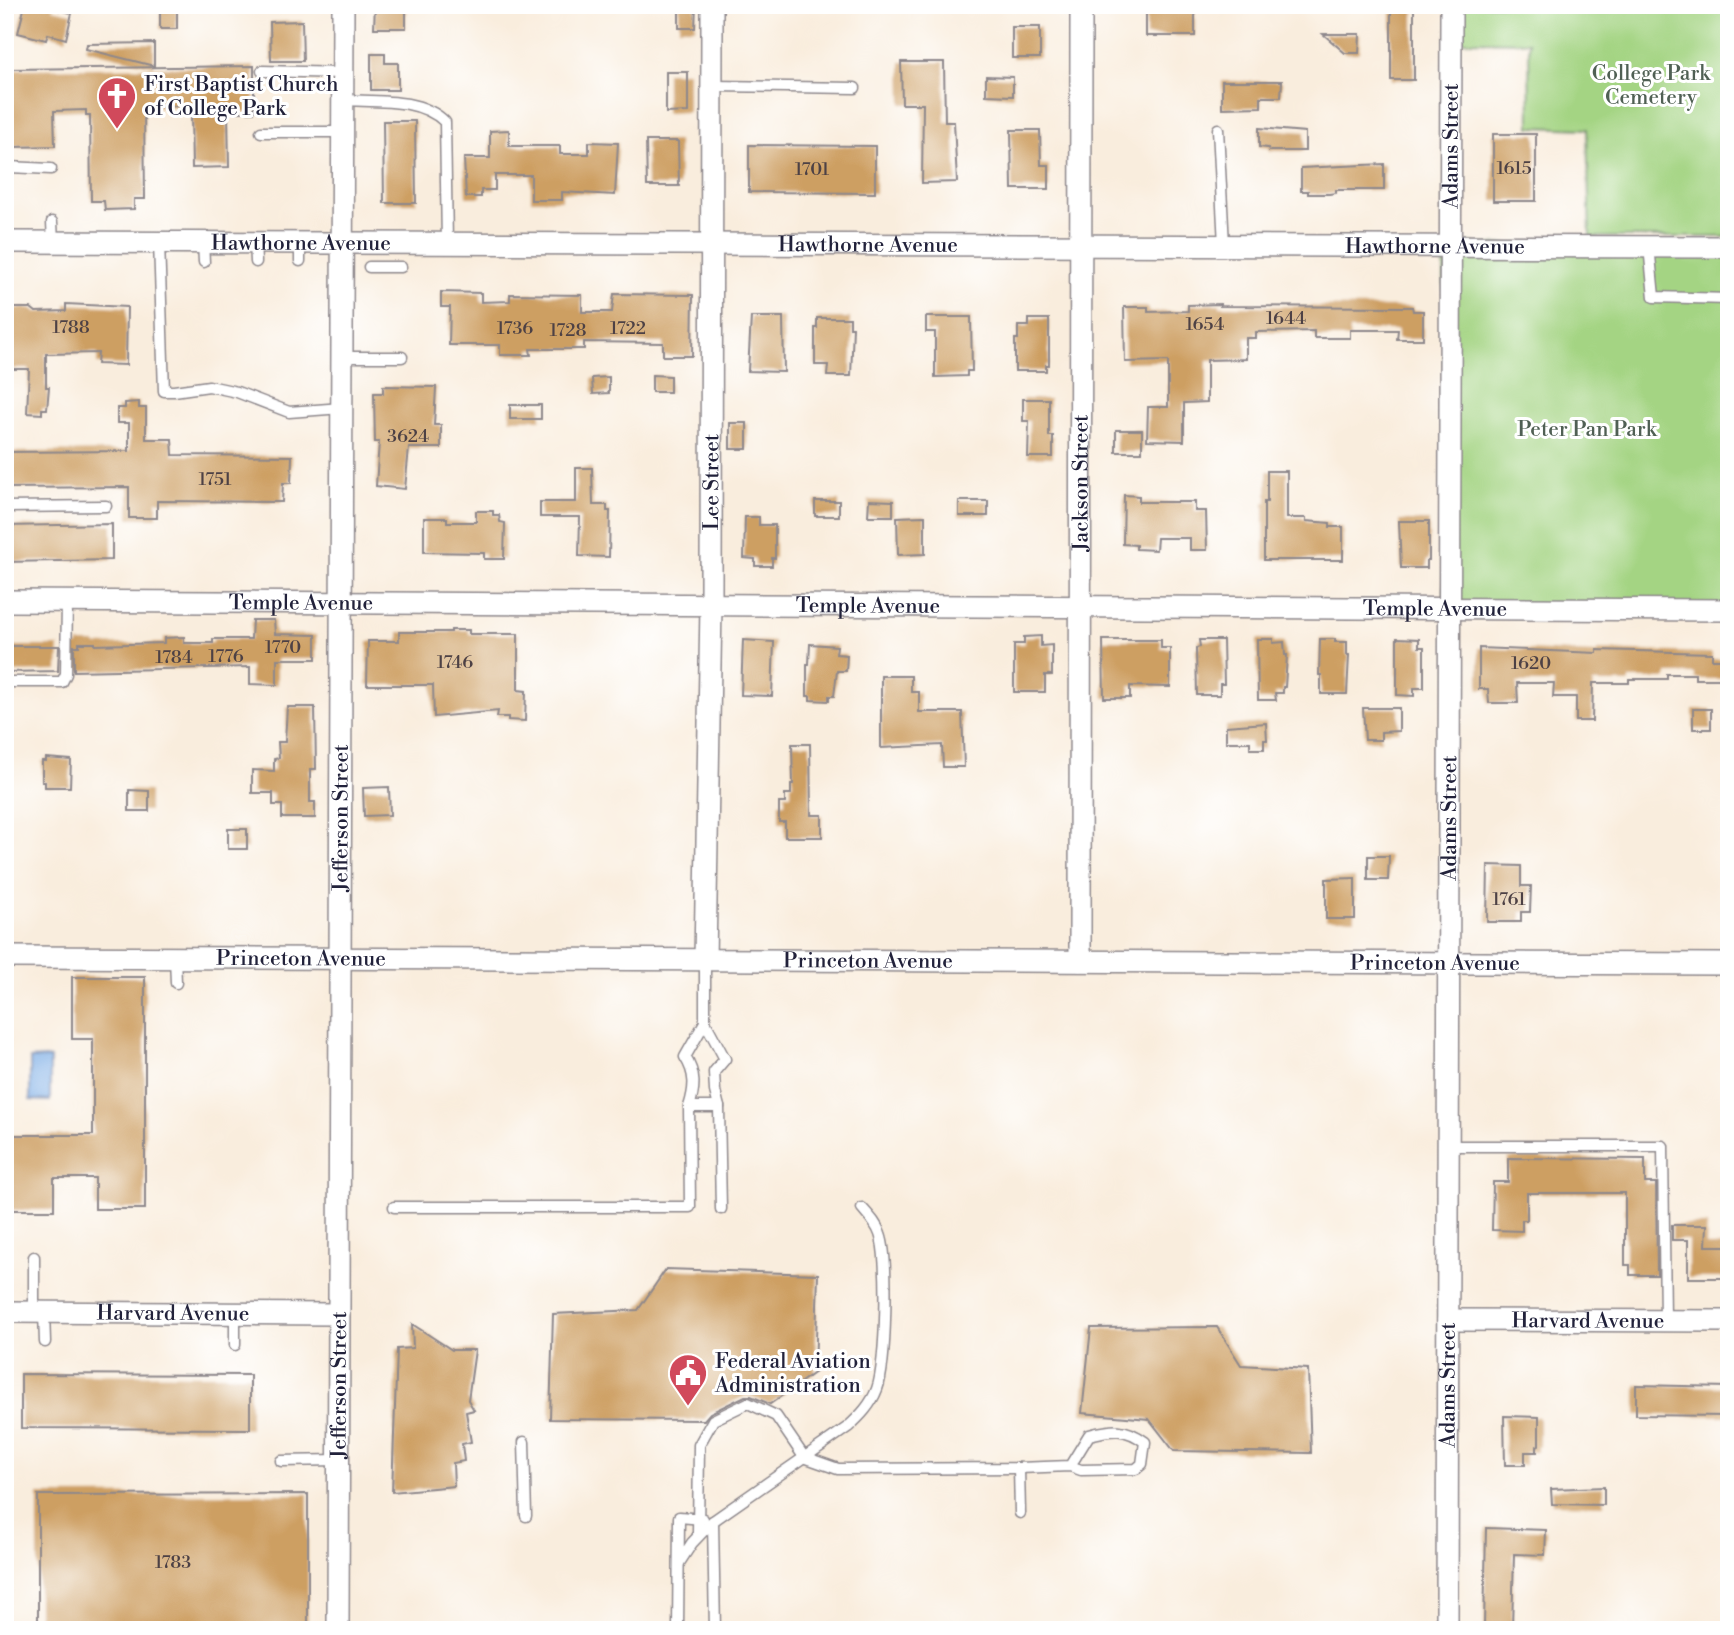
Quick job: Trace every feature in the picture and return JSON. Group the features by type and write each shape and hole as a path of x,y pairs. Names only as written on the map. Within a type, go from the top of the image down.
{"street":[{"name":"Jefferson Street","path":"338,1630 343,5"},
{"name":"Lee Street","path":"705,960 711,605 712,5"},
{"name":"Jackson Street","path":"1080,961 1081,5"},
{"name":"Adams Street","path":"1447,1630 1451,5"},
{"name":"Hawthorne Avenue","path":"5,242 52,232 159,242 203,252 300,252 343,243 401,257 447,243 1729,247"},
{"name":"Temple Avenue","path":"5,601 1729,610"},
{"name":"Princeton Avenue","path":"5,957 1729,964"},
{"name":"Harvard Avenue","path":"5,1312 339,1314"},
{"name":"Harvard Avenue","path":"1448,1320 1729,1321"}],"lane":[{"path":"262,71 343,73"},
{"path":"712,86 855,88"},
{"path":"343,100 403,103 438,114 445,122 447,243"},
{"path":"1218,129 1224,245"},
{"path":"261,132 343,132"},
{"path":"9,167 51,169"},
{"path":"159,242 164,391 209,386 237,392 289,412 342,408"},
{"path":"1649,246 1654,297 1729,299"},
{"path":"369,267 401,257"},
{"path":"342,357 402,357"},
{"path":"5,507 106,506"},
{"path":"5,682 62,682 66,674 67,601"},
{"path":"175,957 176,983"},
{"path":"705,960 705,1022 725,1059 714,1072 719,1107 721,1209"},
{"path":"394,1208 690,1206 689,1107 694,1094 694,1070 685,1057 705,1022"},
{"path":"689,1107 719,1107"},
{"path":"1449,1146 1663,1146 1665,1321"},
{"path":"679,1563 698,1535 713,1521 859,1416 874,1397 882,1374 884,1346 883,1245 880,1233 862,1208"},
{"path":"34,1257 39,1312 45,1342"},
{"path":"235,1312 235,1345"},
{"path":"698,1535 699,1445 713,1420 748,1403 776,1416 804,1457 838,1469 1070,1466 1081,1470 1136,1469 1142,1464 1145,1443 1132,1432 1110,1430 1089,1436 1070,1466"},
{"path":"524,1442 526,1516"},
{"path":"281,1461 339,1460"},
{"path":"1020,1468 1020,1513"},
{"path":"678,1630 679,1517 698,1517 713,1521"},
{"path":"713,1521 715,1630"}],"green space":[{"name":"College Park Cemetery","path":"1462,5 1729,5 1729,237 1590,237 1587,129 1530,127 1529,42 1463,41"},
{"name":"Peter Pan Park","path":"1444,243 1729,251 1729,606 1445,614"}],"water":[{"path":"50,1058 50,1101 30,1100 30,1059"}],"building":[{"path":"25,5 54,5 53,9 72,13 66,39 48,34 46,40 18,33"},
{"path":"375,5 406,5 406,28 374,28"},
{"path":"679,5 696,5 695,28 679,28"},
{"path":"1391,5 1414,5 1414,80 1391,80"},
{"path":"160,7 177,7 177,29 160,29"},
{"path":"1146,11 1195,11 1195,36 1146,36"},
{"path":"302,21 303,61 271,61 270,22"},
{"path":"1012,27 1040,27 1040,58 1012,58"},
{"path":"1323,34 1360,34 1359,53 1345,53"},
{"path":"154,43 154,66 86,49 87,44"},
{"path":"371,54 385,54 385,63 398,63 398,90 371,90"},
{"path":"901,62 944,62 945,122 954,122 957,182 922,183 923,104 902,104"},
{"name":"First Baptist Church of College Park","path":"254,66 254,112 228,112 229,167 192,168 191,112 183,112 183,106 144,107 145,199 134,199 134,209 105,210 104,201 91,201 90,115 86,115 86,110 54,111 55,146 13,147 11,69"},
{"path":"666,72 688,72 688,112 666,113"},
{"path":"986,76 1013,77 1013,96 986,95"},
{"path":"1222,81 1282,81 1281,97 1261,97 1261,107 1222,108"},
{"path":"383,121 415,121 416,203 384,203"},
{"path":"1259,128 1305,132 1305,151 1269,151 1268,148 1259,147"},
{"path":"509,130 509,146 560,146 560,154 589,154 589,142 618,143 615,195 562,192 562,200 531,200 531,175 495,175 495,190 481,190 481,197 466,197 464,158 490,158 490,131"},
{"path":"1011,130 1040,130 1041,165 1049,165 1049,189 1012,189"},
{"path":"1493,134 1536,134 1536,201 1493,201"},
{"path":"646,141 678,141 679,186 647,186"},
{"path":"749,145 875,146 875,193 749,192"},
{"path":"1384,164 1384,190 1336,190 1336,193 1329,194 1308,194 1308,191 1301,191 1301,168"},
{"path":"441,292 481,293 481,302 510,301 510,294 582,295 582,312 612,312 614,294 693,295 692,356 663,356 663,343 584,342 584,349 530,349 531,355 500,355 500,345 449,345 450,307 441,307"},
{"path":"66,304 127,307 126,365 97,364 98,353 46,354 46,387 49,387 47,409 42,409 42,414 27,413 29,369 9,369 5,308 31,308 36,312 66,311"},
{"path":"1188,305 1412,307 1413,311 1423,311 1423,339 1397,339 1398,330 1350,330 1350,338 1314,338 1314,331 1256,332 1256,338 1246,338 1246,359 1207,360 1207,402 1184,403 1184,441 1147,440 1148,407 1168,407 1168,361 1125,362 1124,307 1148,307 1148,312 1188,311"},
{"path":"751,317 783,317 784,372 748,371"},
{"path":"926,317 971,317 972,371 967,371 967,376 935,377 935,332 926,332"},
{"path":"817,318 850,318 850,327 853,327 851,376 827,376 828,365 815,365"},
{"path":"1029,319 1049,319 1049,365 1046,365 1046,371 1015,371 1015,339 1018,339 1018,326 1029,326"},
{"path":"652,375 670,376 670,392 652,392"},
{"path":"609,377 609,393 593,394 592,378"},
{"path":"383,386 436,387 434,425 441,425 441,448 409,448 405,489 376,486 379,442 375,442 374,393 383,393"},
{"path":"1023,399 1049,399 1049,436 1053,436 1053,457 1028,457 1029,421 1023,421"},
{"path":"139,402 139,408 146,408 146,439 172,439 173,455 292,456 291,483 283,483 282,502 157,501 157,518 129,518 129,487 5,488 5,452 129,451 129,423 117,423 117,408 125,408 125,403"},
{"path":"510,405 541,405 541,419 510,419"},
{"path":"730,423 747,423 747,449 730,449"},
{"path":"1116,430 1142,430 1142,452 1116,452"},
{"path":"576,468 592,468 593,505 607,505 607,511 610,511 609,557 579,556 580,517 540,517 540,502 576,502"},
{"path":"1267,471 1287,471 1287,518 1306,518 1306,521 1330,523 1330,527 1343,527 1343,560 1264,560"},
{"path":"1124,495 1139,496 1139,502 1195,502 1195,511 1206,511 1207,550 1190,550 1190,538 1157,538 1156,550 1136,549 1136,545 1123,544"},
{"path":"869,500 893,501 893,516 868,516"},
{"path":"815,501 839,501 839,516 815,516"},
{"path":"959,501 988,501 988,516 959,516"},
{"path":"476,511 493,511 493,515 499,515 500,522 505,523 504,559 484,559 484,553 424,552 424,518 447,518 447,522 476,522"},
{"path":"925,516 925,554 898,555 897,517"},
{"path":"745,517 759,517 759,525 775,525 775,558 772,558 772,566 755,566 755,559 744,558"},
{"path":"1399,521 1429,521 1427,568 1401,568"},
{"path":"112,524 112,560 5,562 5,526"},
{"path":"252,620 274,620 275,634 316,635 316,659 277,659 277,685 250,684 250,667 74,671 74,646 79,646 79,643 164,643 164,638 184,637 184,643 213,643 213,639 251,639"},
{"path":"469,630 469,634 518,634 518,690 526,691 525,721 497,717 498,711 434,717 433,685 367,685 368,641 399,641 399,632"},
{"path":"1041,636 1041,646 1052,645 1052,675 1045,675 1045,692 1014,692 1014,644 1024,644 1024,637"},
{"path":"1397,638 1419,639 1419,647 1424,647 1424,688 1414,688 1414,696 1397,695"},
{"path":"1257,639 1273,639 1273,643 1284,642 1287,655 1285,687 1283,693 1275,693 1276,700 1258,700"},
{"path":"1320,639 1347,642 1347,694 1321,694"},
{"path":"743,640 774,642 772,696 741,695"},
{"path":"1103,640 1161,640 1161,648 1170,648 1170,687 1130,686 1130,698 1104,698"},
{"path":"1199,640 1223,640 1224,684 1220,684 1220,695 1197,695 1196,648 1200,647"},
{"path":"810,644 837,646 836,654 847,655 846,671 837,671 834,696 829,696 829,701 810,700 810,696 807,696"},
{"path":"5,646 59,646 58,671 5,672"},
{"path":"1479,648 1597,653 1597,650 1712,653 1712,659 1729,659 1729,679 1695,679 1695,674 1667,674 1667,679 1593,683 1592,721 1576,721 1576,697 1553,697 1554,683 1517,683 1518,703 1489,703 1488,689 1479,689"},
{"path":"881,676 911,676 911,692 919,692 919,712 962,712 964,767 943,767 942,745 881,748"},
{"path":"287,707 315,707 316,769 310,769 310,802 315,802 315,818 282,818 282,805 273,805 273,793 252,793 252,770 274,771 274,759 279,758 278,742 285,742"},
{"path":"1363,708 1399,708 1399,731 1381,732 1381,740 1365,740"},
{"path":"1693,709 1711,709 1711,729 1693,729"},
{"path":"1266,723 1267,740 1264,740 1264,749 1250,749 1250,742 1226,742 1226,726"},
{"path":"792,744 810,744 811,815 822,815 822,837 785,837 785,822 779,822 779,803 785,803 785,794 791,794 793,784"},
{"path":"46,758 71,760 70,787 45,787 45,782 42,782 42,761 46,761"},
{"path":"389,787 390,815 364,816 363,788"},
{"path":"129,790 149,791 149,811 129,811"},
{"path":"228,829 247,829 247,849 228,849"},
{"path":"1368,856 1389,856 1388,880 1368,880"},
{"path":"1488,865 1521,866 1521,886 1531,886 1530,912 1521,912 1521,922 1487,922"},
{"path":"1355,878 1355,919 1326,919 1326,879"},
{"path":"72,977 145,977 145,1209 95,1209 95,1178 54,1178 54,1210 5,1210 5,1135 93,1135 93,1039 72,1039"},
{"path":"1508,1158 1645,1159 1645,1183 1656,1183 1657,1275 1630,1275 1630,1265 1625,1265 1625,1193 1527,1193 1527,1220 1522,1220 1522,1231 1492,1230 1493,1182 1508,1182"},
{"path":"1672,1225 1707,1225 1706,1246 1729,1246 1729,1278 1688,1278 1688,1240 1672,1240"},
{"path":"666,1269 818,1274 815,1372 770,1404 745,1396 710,1413 704,1420 550,1419 553,1314 638,1310"},
{"path":"412,1324 452,1350 475,1350 468,1400 474,1410 466,1412 471,1442 462,1444 464,1461 453,1463 454,1486 392,1492 397,1349 413,1348"},
{"path":"1217,1327 1241,1365 1308,1369 1311,1453 1174,1451 1149,1419 1082,1413 1091,1328"},
{"path":"21,1374 250,1375 250,1429 21,1428"},
{"path":"1636,1385 1729,1387 1729,1416 1636,1415"},
{"path":"1504,1416 1539,1417 1537,1452 1525,1452 1525,1465 1505,1465"},
{"path":"1604,1487 1604,1505 1552,1504 1551,1489"},
{"path":"308,1494 308,1630 38,1630 38,1495"},
{"path":"1486,1528 1546,1530 1545,1555 1514,1554 1512,1628 1484,1627"}],"place":[{"name":"First Baptist Church of College Park","path":"117,130"},
{"name":"Federal Aviation Administration","path":"688,1407"}]}
